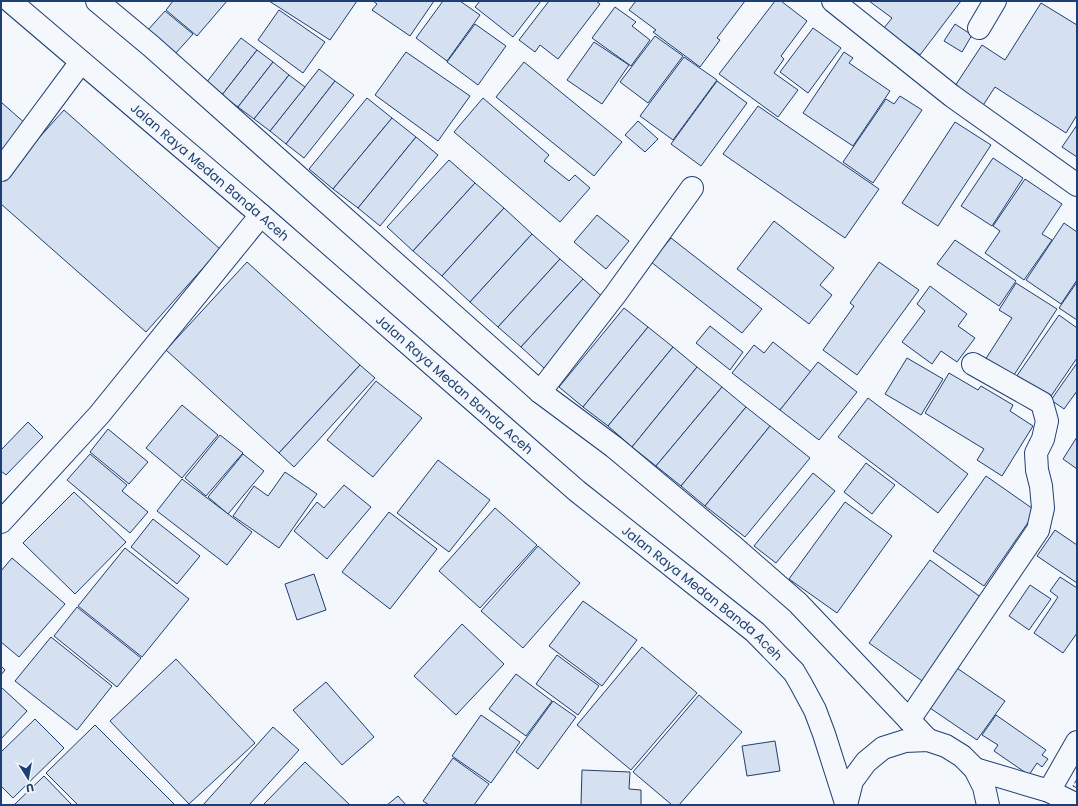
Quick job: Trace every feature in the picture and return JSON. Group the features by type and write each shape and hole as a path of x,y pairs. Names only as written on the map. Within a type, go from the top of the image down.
{"main road":[{"name":"Jalan Raya Medan Banda Aceh","path":"10,1 261,215 577,491 755,632 770,646 794,672 815,710 846,804"},
{"path":"98,1 540,392 614,447 792,598 928,740"},
{"path":"833,1 952,96 1077,185"},
{"path":"979,28 995,1"},
{"path":"1,170 81,62"},
{"path":"540,392 615,295 692,188"},
{"path":"1,522 99,415 261,215"},
{"path":"909,720 1038,530 1043,508 1036,453 1043,438 1047,421 1042,403 973,364"},
{"path":"846,804 852,781 866,762 883,748 905,741 928,740 946,746 957,752 975,769 984,787 988,805"},
{"path":"1049,791 1077,742"},
{"path":"975,769 1049,791 1077,805"}],"building":[{"path":"173,1 227,1 197,36 166,10"},
{"path":"269,1 357,1 330,40"},
{"path":"373,1 434,1 410,36 372,10 377,4"},
{"path":"443,1 460,1 480,15 447,61 416,38"},
{"path":"480,1 541,1 513,37 475,7"},
{"path":"549,1 596,1 600,4 558,59 540,45 535,52 519,40"},
{"path":"636,1 745,1 717,38 720,40 700,67 653,32 656,30 629,10"},
{"path":"775,1 781,1 807,21 781,56 784,59 774,73 798,90 778,117 719,74"},
{"path":"869,1 961,1 920,55 884,28 892,18"},
{"path":"1041,3 1077,25 1077,115 1066,133 995,87 982,107 953,89 982,45 1005,60"},
{"path":"615,7 636,22 632,26 650,40 631,66 592,38"},
{"path":"279,10 325,42 303,73 258,40"},
{"path":"165,11 193,34 175,54 147,31"},
{"path":"475,24 506,46 478,85 447,62"},
{"path":"955,24 972,35 962,52 944,41"},
{"path":"813,28 841,48 808,93 780,72"},
{"path":"655,36 683,56 648,103 620,82"},
{"path":"241,38 257,50 222,95 206,83"},
{"path":"594,42 629,65 602,104 567,80"},
{"path":"257,50 273,62 238,107 222,95"},
{"path":"406,52 470,96 438,141 375,95"},
{"path":"844,52 853,58 849,63 890,91 853,146 803,113"},
{"path":"684,57 717,80 673,140 640,116"},
{"path":"273,62 289,75 254,119 238,107"},
{"path":"524,62 622,142 594,176 496,97"},
{"path":"319,69 335,81 286,144 270,131"},
{"path":"289,75 305,87 270,131 254,119"},
{"path":"335,81 354,95 304,158 286,144"},
{"path":"717,81 747,103 701,166 671,144"},
{"path":"900,96 922,110 873,183 843,162 886,99 894,104"},
{"path":"367,98 392,118 333,189 309,169"},
{"path":"483,98 549,155 544,161 569,181 575,175 590,188 560,222 454,132"},
{"path":"1,102 27,125 1,153"},
{"path":"758,106 879,189 845,238 723,154"},
{"path":"64,110 220,249 146,332 1,204 1,180"},
{"path":"392,118 416,137 358,208 333,189"},
{"path":"638,121 658,139 645,152 625,135"},
{"path":"955,122 991,145 938,226 902,203"},
{"path":"1077,125 1077,157 1062,147"},
{"path":"416,137 438,155 380,226 358,208"},
{"path":"993,158 1023,178 992,226 961,206"},
{"path":"449,160 475,183 413,251 387,227"},
{"path":"1025,179 1062,204 1042,234 1052,240 1024,280 985,253 1000,231 993,226"},
{"path":"475,183 504,208 442,276 413,251"},
{"path":"504,208 532,234 470,302 442,276"},
{"path":"597,215 629,241 606,269 574,242"},
{"path":"774,221 834,268 820,285 832,295 809,324 737,269"},
{"path":"1064,223 1077,232 1077,280 1061,304 1026,280"},
{"path":"532,234 560,259 498,327 470,302"},
{"path":"671,238 762,309 742,333 651,262"},
{"path":"955,240 1016,281 999,306 937,264"},
{"path":"560,259 583,279 521,347 498,327"},
{"path":"247,262 360,365 279,453 166,350"},
{"path":"879,262 919,290 857,375 823,350 854,306 850,303"},
{"path":"583,279 607,301 544,368 521,347"},
{"path":"1077,282 1077,320 1059,308"},
{"path":"1016,283 1057,309 1012,378 985,360 1012,318 999,310"},
{"path":"930,286 967,314 958,326 975,338 957,362 941,351 932,364 902,342 925,311 917,304"},
{"path":"624,308 648,327 583,407 559,387"},
{"path":"1059,315 1077,328 1077,358 1049,399 1016,377"},
{"path":"710,326 743,352 730,370 696,343"},
{"path":"648,327 673,347 608,426 583,407"},
{"path":"773,342 811,372 780,410 732,373 754,345 764,353"},
{"path":"673,347 697,367 632,447 608,426"},
{"path":"907,358 943,379 921,415 885,394"},
{"path":"818,362 857,392 819,440 780,410"},
{"path":"1077,363 1077,391 1064,409 1051,400"},
{"path":"360,365 375,378 294,467 279,453"},
{"path":"697,367 722,387 656,466 632,447"},
{"path":"949,373 978,390 981,386 1013,405 1010,411 1033,426 1002,476 977,460 984,449 925,413"},
{"path":"376,381 422,418 373,477 327,440"},
{"path":"722,387 746,407 681,486 656,466"},
{"path":"868,398 968,474 938,513 838,437"},
{"path":"182,405 218,435 182,478 146,448"},
{"path":"746,407 770,426 705,506 681,486"},
{"path":"28,422 43,437 6,475 1,471 1,450"},
{"path":"770,426 810,458 745,537 705,506"},
{"path":"108,429 148,462 129,484 90,452"},
{"path":"220,435 243,453 206,496 185,478"},
{"path":"1077,437 1077,469 1063,459"},
{"path":"90,454 127,485 122,491 148,512 130,533 67,480"},
{"path":"243,454 264,471 228,514 208,497"},
{"path":"438,460 490,500 449,552 397,513"},
{"path":"866,463 895,485 872,514 844,492"},
{"path":"285,472 317,494 279,548 233,516 254,486 268,496"},
{"path":"813,473 835,491 776,563 754,546"},
{"path":"986,476 1036,511 984,586 933,551"},
{"path":"182,479 252,532 227,565 157,511"},
{"path":"344,485 371,507 327,559 294,531 317,502 324,508"},
{"path":"74,492 126,542 75,594 23,543"},
{"path":"845,502 892,536 837,613 789,579"},
{"path":"495,508 537,545 480,608 439,571"},
{"path":"389,512 437,549 390,609 342,572"},
{"path":"153,519 200,556 177,584 131,547"},
{"path":"1055,530 1077,545 1077,583 1037,556"},
{"path":"538,546 580,583 523,648 481,611"},
{"path":"125,548 189,599 142,657 78,606"},
{"path":"12,558 65,604 19,657 1,642 1,571"},
{"path":"930,560 986,601 925,683 869,643"},
{"path":"314,574 326,610 297,620 285,584"},
{"path":"1060,577 1077,588 1077,633 1063,653 1034,633 1058,597 1050,591"},
{"path":"1030,585 1051,599 1029,630 1009,616"},
{"path":"583,601 637,640 602,686 549,646"},
{"path":"77,607 141,658 117,687 54,636"},
{"path":"462,624 504,664 456,715 414,676"},
{"path":"51,637 112,686 77,730 15,681"},
{"path":"642,647 697,693 631,770 577,725"},
{"path":"557,655 599,686 578,715 536,684"},
{"path":"176,659 255,743 189,804 110,721"},
{"path":"1,666 5,670 1,675"},
{"path":"954,666 1005,701 977,740 927,706"},
{"path":"516,674 552,701 526,736 489,709"},
{"path":"326,682 374,737 342,765 293,710"},
{"path":"1,687 27,711 1,739"},
{"path":"699,695 742,732 679,805 672,805 633,772"},
{"path":"553,701 576,717 538,769 516,752"},
{"path":"481,715 520,742 491,783 452,756"},
{"path":"996,715 1046,750 1042,755 1048,759 1042,767 1037,763 1029,775 994,751 998,745 982,735"},
{"path":"35,719 64,748 13,798 1,786 1,752"},
{"path":"95,725 175,805 78,805 46,773"},
{"path":"273,727 299,750 249,805 203,805"},
{"path":"775,741 780,771 747,776 742,746"},
{"path":"453,758 489,784 474,805 429,805 423,801"},
{"path":"305,762 350,805 263,805"},
{"path":"582,770 630,772 629,789 641,790 641,805 581,805"},
{"path":"44,776 72,805 14,805"},
{"path":"398,796 406,805 387,805"}],"fence":[{"path":"1077,779 1073,786 1077,788"}]}
